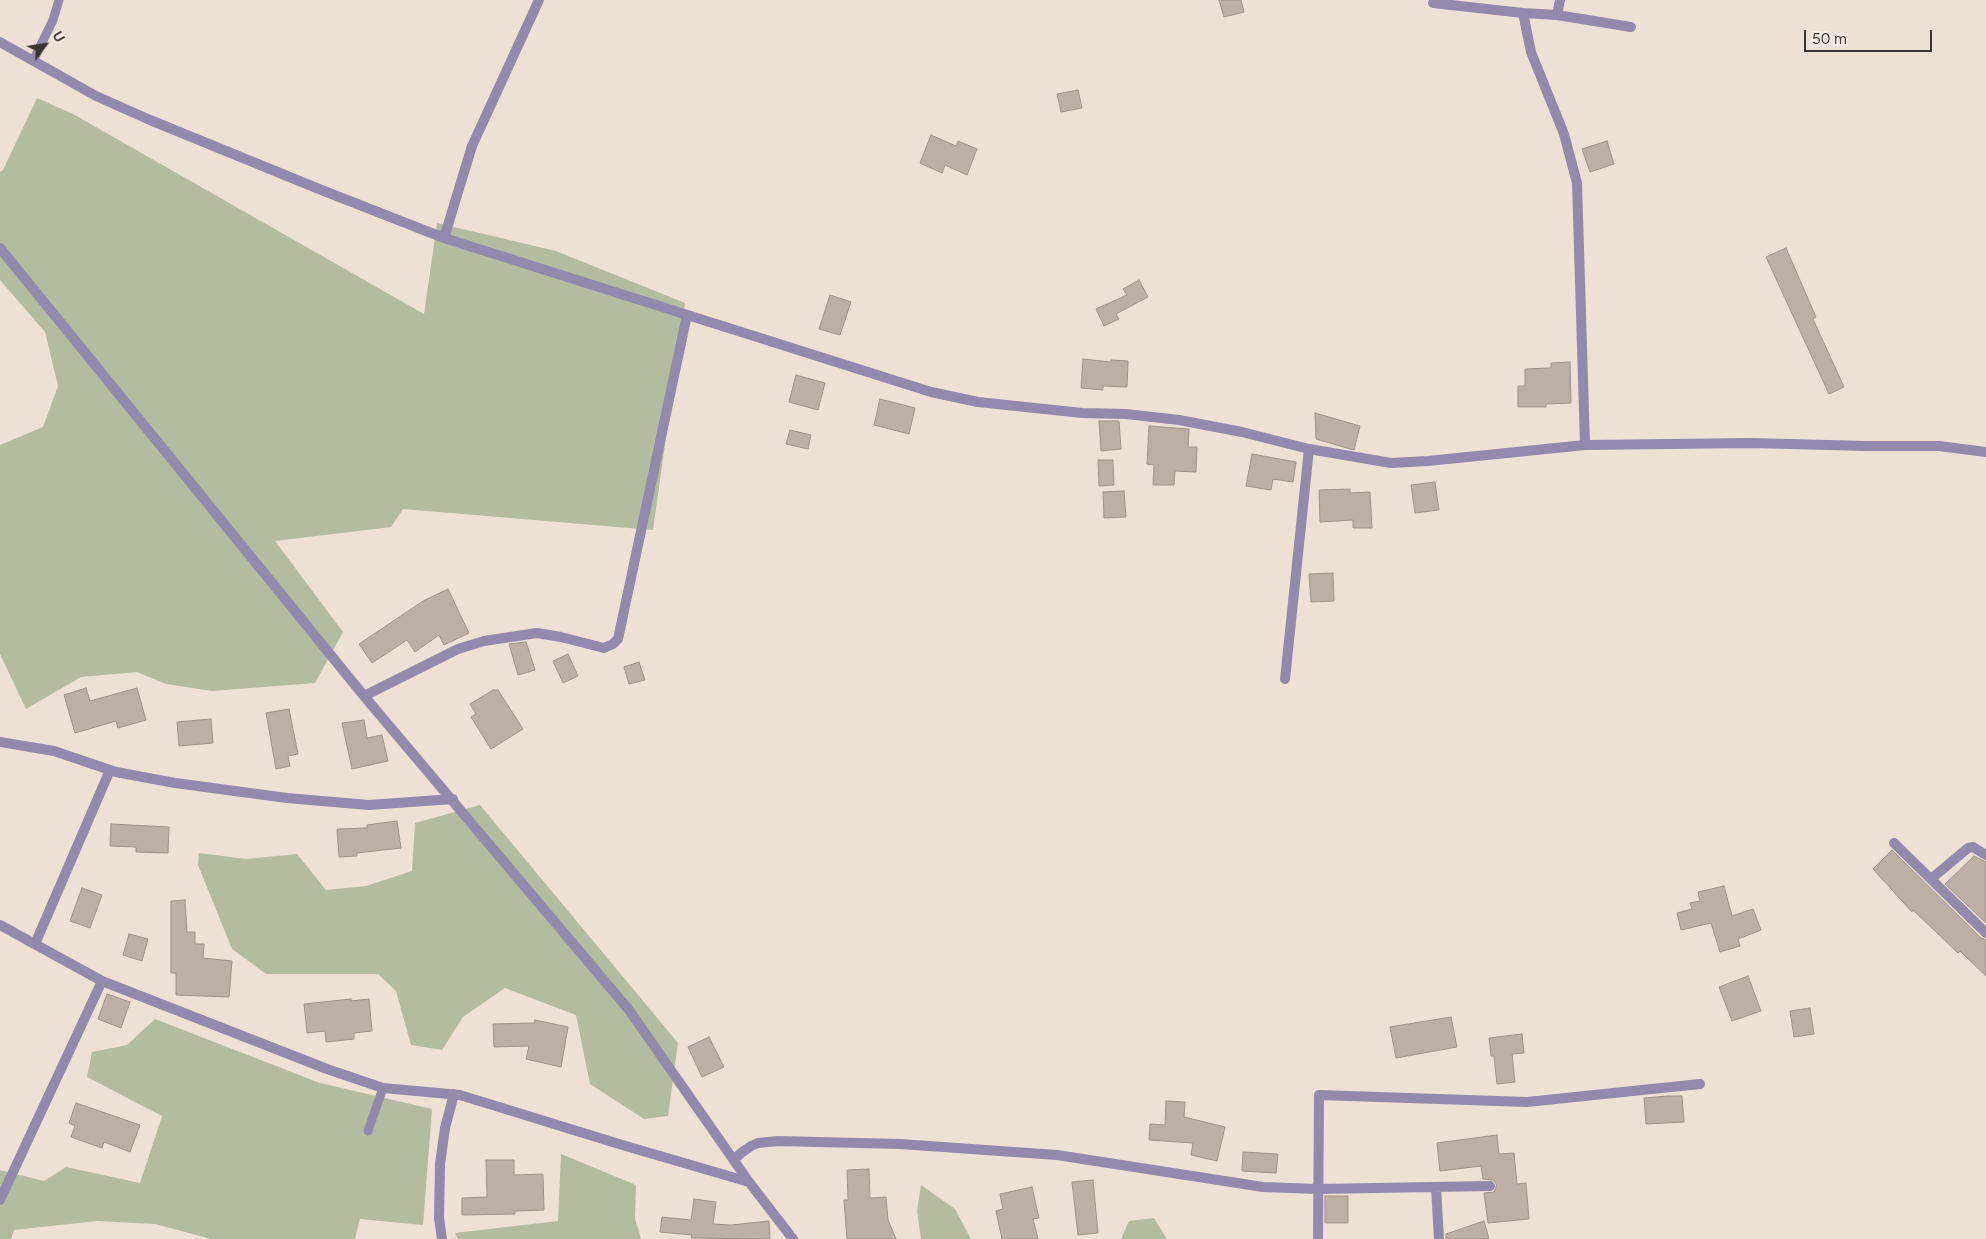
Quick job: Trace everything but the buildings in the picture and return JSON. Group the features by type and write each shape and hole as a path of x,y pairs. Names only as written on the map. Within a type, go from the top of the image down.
{"street":[{"path":"444,238 472,146 539,0"},
{"path":"1557,15 1560,0"},
{"path":"1433,3 1557,15 1631,27"},
{"path":"1523,13 1531,52 1564,134 1577,183 1585,445"},
{"path":"0,42 96,96 150,120 444,238 956,398 1003,406 1180,420 1242,432 1309,449 1368,460 1407,463 1585,445 1752,443 1939,446 1986,452"},
{"path":"0,248 364,696 453,799 629,1010 734,1160 794,1239"},
{"path":"364,696 458,649 484,641 537,633 561,637 600,648 608,647 618,640 687,315"},
{"path":"1285,680 1309,449"},
{"path":"0,742 54,751 110,770 175,783 287,798 369,804 453,799"},
{"path":"35,944 110,770"},
{"path":"1894,843 1986,933"},
{"path":"1931,879 1968,848 1973,847 1986,855"},
{"path":"0,925 102,981 327,1069 383,1088 454,1094 750,1182"},
{"path":"0,1200 102,981"},
{"path":"1318,1239 1319,1095 1527,1102 1700,1084"},
{"path":"442,1239 440,1164 445,1128 454,1094"},
{"path":"734,1160 751,1146 758,1143 778,1141 900,1144 1057,1155 1263,1187 1318,1189 1490,1186"},
{"path":"1436,1187 1439,1239"}],"lane":[{"path":"33,61 53,20 60,0"},
{"path":"368,1131 383,1088"}],"green space":[{"path":"37,98 73,114 424,314 437,223 556,251 685,303 653,530 403,509 391,527 275,541 343,632 315,683 212,691 166,684 137,672 81,677 26,709 0,654 0,445 43,427 58,386 45,332 0,280 0,172 3,170"},
{"path":"480,805 678,1043 668,1116 644,1119 590,1084 576,1015 505,988 463,1017 442,1050 411,1045 396,991 378,974 266,974 232,949 198,865 199,853 246,859 297,854 326,890 366,886 412,871 415,823"},
{"path":"155,1019 320,1083 432,1109 423,1225 360,1219 355,1239 211,1239 155,1224 97,1221 14,1230 11,1239 0,1239 0,1170 44,1181 66,1167 140,1183 162,1116 87,1077 92,1052 127,1045"},
{"path":"561,1154 636,1185 635,1218 641,1239 458,1239 455,1233 558,1221"},
{"path":"921,1185 955,1209 971,1239 921,1239 917,1211"},
{"path":"1154,1218 1167,1239 1121,1239 1129,1221"}]}
